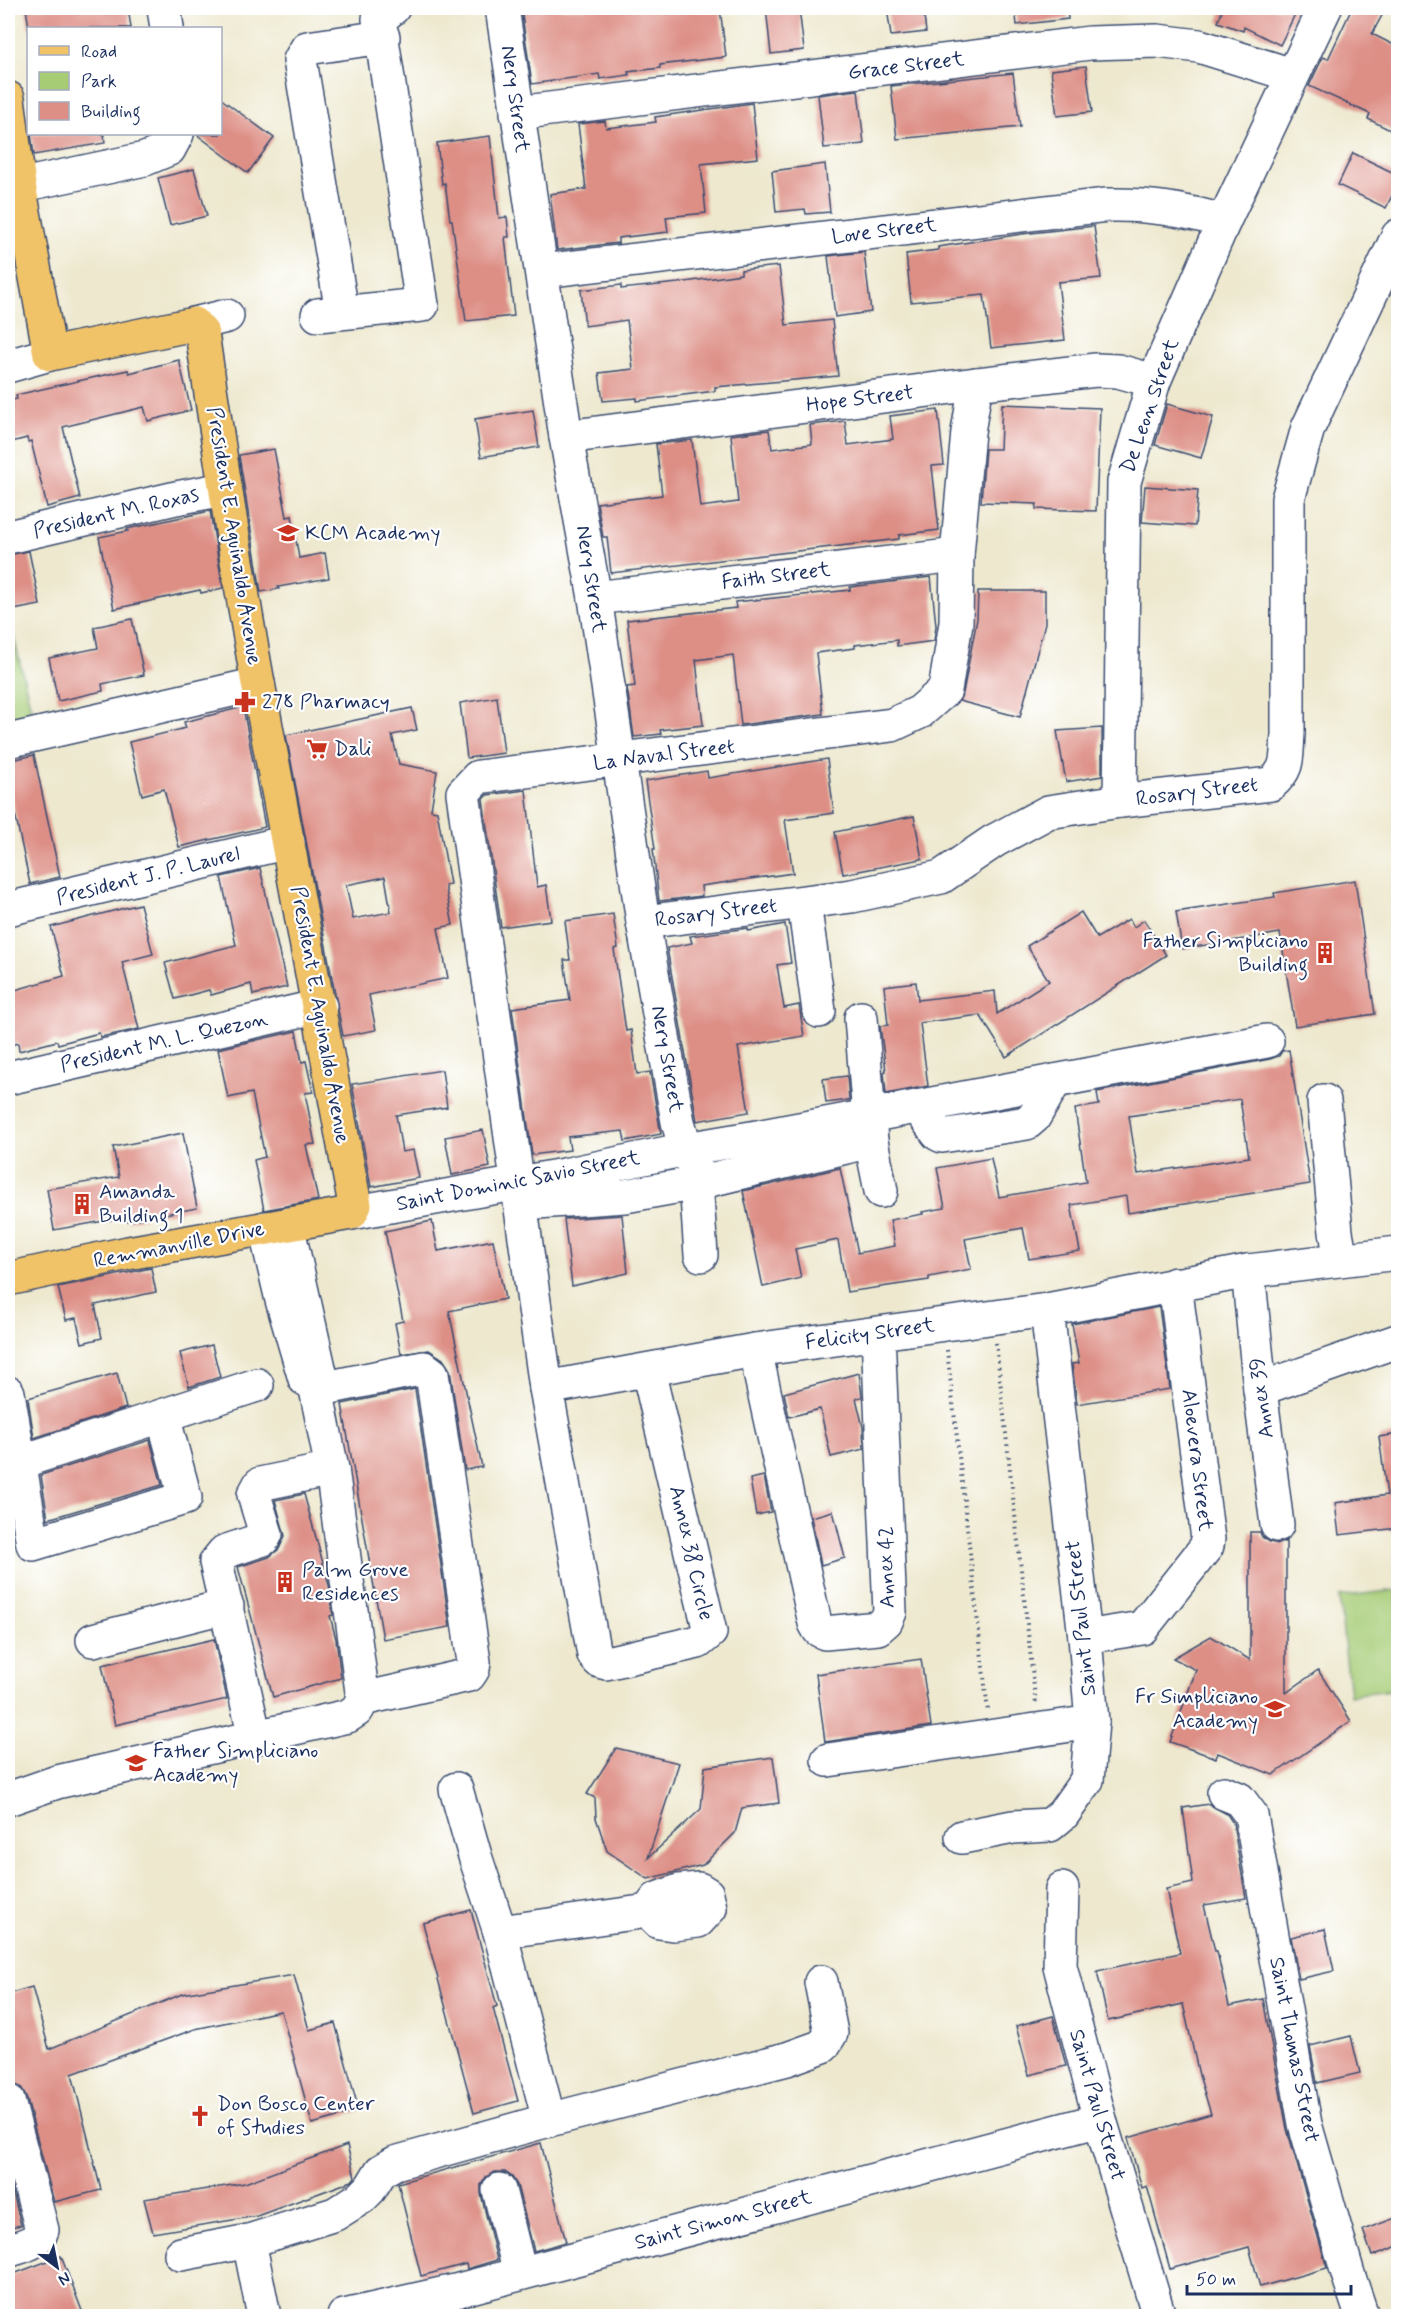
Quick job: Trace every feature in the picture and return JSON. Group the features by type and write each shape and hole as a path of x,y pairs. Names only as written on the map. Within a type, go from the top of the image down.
{"main road":[{"path":"8,98 13,186 50,354 194,324"},
{"name":"President E. Aguinaldo Avenue","path":"194,324 202,333 225,489 258,684 320,1006 355,1205 351,1214"},
{"name":"Remmanville Drive","path":"8,1280 128,1253 351,1214"}],"street":[{"path":"164,8 167,27"},
{"name":"Nery Street","path":"502,8 566,437 595,598 643,922 678,1122 686,1149 695,1167 701,1255"},
{"name":"De Leon Street","path":"1120,801 1124,482 1154,381 1224,221 1324,8"},
{"path":"388,22 422,305 330,314 300,60 307,48 388,22"},
{"name":"Grace Street","path":"517,113 1090,44 1158,41 1199,46 1292,75"},
{"path":"13,186 145,159 169,149 176,135"},
{"name":"Love Street","path":"542,271 1107,205 1141,204 1178,209 1224,221"},
{"name":"Rosary Street","path":"643,922 852,897 941,877 994,841 1048,812 1120,801 1271,784 1282,775 1286,765 1288,734 1288,499 1308,428 1398,236"},
{"path":"194,324 227,316"},
{"path":"8,366 50,354"},
{"name":"Hope Street","path":"566,437 1096,370 1118,371 1154,381"},
{"name":"La Naval Street","path":"520,1193 463,793 478,777 892,725 920,712 945,690 956,623 957,555 968,432 976,384"},
{"name":"President M. Roxas","path":"8,537 225,489"},
{"name":"Faith Street","path":"595,598 957,555"},
{"path":"8,741 258,684"},
{"name":"President J. P. Laurel","path":"8,909 288,842"},
{"path":"804,903 819,1011"},
{"name":"President M. L. Quezon","path":"8,1078 320,1006"},
{"path":"861,1018 870,1129 881,1191"},
{"path":"546,1388 520,1193 626,1196 697,1183 870,1129 918,1107 1267,1041"},
{"path":"1324,1101 1336,1232 1341,1259"},
{"name":"Saint Dominic Savio Street","path":"351,1214 520,1193 573,1173 686,1149 870,1129"},
{"path":"8,1799 57,1782 348,1716 357,1710 363,1699 332,1469 315,1387 305,1379 297,1319 276,1226"},
{"name":"Felicity Street","path":"546,1388 755,1350 1047,1310 1248,1271 1398,1253"},
{"name":"Annex 39","path":"1248,1271 1277,1526"},
{"name":"Aloevera Street","path":"1084,1637 1139,1629 1145,1626 1207,1546 1208,1539 1175,1284"},
{"name":"Saint Paul Street","path":"962,1837 1013,1827 1050,1825 1063,1814 1087,1780 1092,1722 1047,1310"},
{"name":"Annex 42","path":"755,1350 815,1623 819,1630 825,1633 878,1628 886,1621 890,1612 878,1334"},
{"path":"1260,1389 1397,1341"},
{"path":"315,1387 424,1368 432,1374 474,1662 473,1669 469,1675 363,1699"},
{"name":"Annex 38 Circle","path":"546,1388 594,1655 606,1662 698,1642 710,1632 648,1370"},
{"path":"20,1462 257,1385"},
{"path":"8,1393 33,1544 185,1498 163,1416"},
{"path":"255,1738 216,1562 224,1552 265,1537 254,1494 260,1484 332,1469"},
{"path":"93,1640 227,1606"},
{"path":"828,1760 1092,1722"},
{"path":"456,1790 500,1932 549,2120"},
{"name":"Saint Thomas Street","path":"1224,1793 1239,1799 1251,1815 1305,2124 1362,2316"},
{"name":"Saint Paul Street","path":"1062,1889 1060,1966 1100,2120 1159,2316"},
{"path":"500,1932 648,1911"},
{"path":"181,2254 249,2241 335,2214 362,2197 381,2171 395,2163 549,2120 787,2059 823,2046 831,2034 821,1982"},
{"path":"8,2101 42,2230 40,2236 33,2242 8,2251"},
{"name":"Saint Simon Street","path":"344,2316 461,2303 520,2273 1100,2120"},
{"path":"499,2190 520,2273"},
{"path":"249,2241 264,2316"}],"path":[{"path":"993,1316 1038,1730"},
{"path":"944,1324 991,1737"}],"green space":[{"path":"8,614 35,725 8,731"},
{"path":"1396,1590 1398,1689 1350,1695 1339,1597"}],"building":[{"path":"26,8 128,8 131,27 29,27"},
{"path":"521,8 720,8 726,57 660,65 660,68 628,72 629,75 600,79 599,74 532,84"},
{"path":"766,8 799,8 804,50 771,54"},
{"path":"887,8 923,8 926,32 891,36"},
{"path":"1015,8 1067,8 1068,19 1017,25"},
{"path":"1223,8 1298,8 1280,45 1244,27 1243,31 1218,22"},
{"path":"1352,8 1386,8 1372,34 1398,47 1398,134 1368,119 1370,114 1309,86 1323,57 1328,59"},
{"path":"1086,66 1092,112 1057,116 1051,70"},
{"path":"1013,73 1020,127 897,139 891,86"},
{"path":"858,90 864,144 824,148 818,95"},
{"path":"222,99 274,138 248,173 197,135 222,135"},
{"path":"752,103 758,158 701,164 706,213 666,217 668,232 618,238 618,243 557,250 550,194 586,189 578,124 605,121 606,128 656,122 655,117"},
{"path":"31,135 104,135 105,143 34,155"},
{"path":"490,136 499,218 507,217 509,237 505,237 514,316 466,321 452,220 450,220 445,183 442,184 437,143"},
{"path":"1353,153 1398,175 1398,183 1386,208 1338,185"},
{"path":"825,164 830,212 806,214 805,209 776,212 772,171"},
{"path":"194,169 207,216 170,225 158,178"},
{"path":"1094,226 1101,278 1058,282 1065,340 991,348 984,295 911,302 906,254 1022,234"},
{"path":"864,252 871,312 835,317 828,256"},
{"path":"779,266 786,325 832,320 838,376 715,387 715,391 637,401 637,398 603,401 599,373 633,369 627,320 585,326 581,290 621,285 621,289 678,283 741,274 741,270"},
{"path":"179,360 191,410 148,421 144,407 63,427 80,498 47,507 31,441 28,442 27,438 8,443 8,401 17,399 16,395 128,370 129,373"},
{"path":"1002,404 1100,408 1096,511 1036,509 1037,504 981,502 985,449 1000,449"},
{"path":"1167,404 1213,417 1201,458 1155,445"},
{"path":"533,410 539,447 481,457 475,419"},
{"path":"938,410 944,465 932,466 939,530 899,535 899,539 611,573 607,537 603,537 597,503 662,495 656,444 692,440 700,507 738,502 731,435 769,430 772,449 812,444 810,425 845,421 848,445 893,439 890,416"},
{"path":"274,449 287,517 292,516 299,558 325,553 329,578 261,592 239,455"},
{"path":"1145,486 1198,490 1195,526 1142,522"},
{"path":"210,511 223,588 201,593 200,590 114,609 99,537"},
{"path":"29,551 40,605 8,611 8,555"},
{"path":"931,577 936,626 934,641 897,646 897,640 816,653 823,714 741,725 733,655 696,660 703,725 660,730 661,734 634,737 627,687 635,686 627,620 736,608 735,602 850,590 850,587"},
{"path":"978,591 1045,591 1045,623 1020,717 959,701 963,693 977,619"},
{"path":"132,619 144,675 102,684 103,691 58,701 49,658 98,648 94,627"},
{"path":"497,697 504,753 467,758 460,703"},
{"path":"243,707 265,827 179,847 164,789 142,795 129,742 186,728 184,722"},
{"path":"412,708 417,730 392,735 399,764 437,771 431,810 437,811 450,884 445,885 453,925 438,928 448,978 369,995 376,1030 343,1036 286,735","holes":["385,877 391,912 353,919 346,885"]},
{"path":"1102,728 1102,776 1066,782 1057,731"},
{"path":"34,755 60,877 30,884 8,781 8,761"},
{"path":"827,759 834,813 785,820 793,873 701,886 702,896 659,901 653,849 655,849 645,781 707,771 708,778"},
{"path":"526,790 537,887 546,885 551,920 501,927 483,799 487,795"},
{"path":"914,816 922,859 843,874 835,832"},
{"path":"260,868 287,987 253,995 251,984 211,995 209,990 175,999 165,963 236,945 221,877"},
{"name":"Father Simpliciano Building","path":"1355,880 1375,1014 1295,1026 1280,933 1182,949 1176,912 1275,897 1274,893"},
{"path":"140,904 153,954 122,962 139,1029 101,1037 99,1033 19,1051 18,1043 8,1046 8,992 64,976 51,927"},
{"path":"1081,912 1097,938 1129,919 1134,927 1144,920 1166,955 1006,1057 980,1015 920,1023 928,1086 886,1094 884,1072 886,1071 880,1026 888,1025 884,986 916,982 918,1000 995,991 997,1014 1049,981 1027,946"},
{"path":"613,914 618,948 614,949 626,1031 631,1030 637,1074 650,1072 661,1134 625,1141 623,1131 568,1137 570,1150 532,1155 512,1008 570,1000 564,960 570,960 565,921"},
{"path":"785,924 791,963 777,965 784,1008 799,1005 804,1036 738,1047 749,1112 697,1121 667,948 692,943 690,936 748,928 748,931"},
{"path":"296,1031 302,1062 306,1061 313,1092 305,1093 315,1144 306,1145 318,1200 264,1210 254,1160 265,1157 252,1093 228,1098 218,1049"},
{"path":"1289,1050 1310,1184 1128,1213 1126,1196 1071,1205 1080,1251 1029,1259 1023,1228 965,1239 971,1269 929,1277 929,1280 847,1292 838,1240 795,1249 801,1278 763,1287 743,1191 840,1168 858,1253 895,1246 890,1220 945,1208 937,1168 991,1158 999,1197 1086,1182 1075,1109 1099,1105 1097,1092 1270,1059 1279,1056 1282,1051","holes":["1240,1099 1249,1157 1138,1174 1129,1116"]},
{"path":"442,1070 447,1107 396,1115 402,1152 413,1150 419,1178 371,1187 352,1084"},
{"path":"847,1076 849,1100 826,1103 823,1079"},
{"path":"483,1130 490,1167 452,1175 445,1137"},
{"path":"183,1133 197,1208 127,1221 127,1217 54,1230 47,1189 119,1177 113,1147"},
{"path":"622,1215 628,1273 572,1286 564,1219"},
{"path":"432,1221 438,1251 493,1240 505,1299 449,1311 482,1467 465,1470 450,1370 443,1359 429,1350 401,1354 395,1323 403,1321 385,1231"},
{"path":"151,1268 156,1292 95,1305 102,1338 82,1343 76,1318 66,1320 58,1287"},
{"path":"1159,1307 1170,1389 1077,1404 1072,1364 1079,1363 1072,1324"},
{"path":"212,1345 220,1377 189,1387 180,1353"},
{"path":"117,1373 126,1408 34,1438 28,1398"},
{"path":"859,1373 862,1397 856,1398 863,1427 864,1449 831,1457 820,1409 789,1417 784,1393"},
{"path":"415,1389 450,1627 383,1639 342,1404"},
{"path":"1398,1434 1398,1528 1339,1535 1335,1503 1387,1495 1379,1437"},
{"path":"150,1440 162,1485 48,1519 41,1475"},
{"path":"764,1476 771,1512 756,1515 750,1479"},
{"name":"Palm Grove Residences","path":"304,1494 329,1585 333,1615 330,1616 336,1639 341,1678 273,1697 238,1567 269,1557 279,1549 285,1536 275,1500"},
{"path":"833,1511 845,1558 821,1565 811,1517"},
{"path":"1250,1532 1260,1532 1262,1537 1270,1542 1279,1544 1286,1541 1286,1693 1318,1670 1351,1721 1273,1775 1218,1753 1216,1758 1170,1742 1196,1670 1173,1658 1211,1636 1250,1660"},
{"path":"214,1639 227,1699 115,1725 102,1665"},
{"path":"921,1659 931,1726 825,1742 816,1674"},
{"path":"616,1748 679,1763 648,1858 701,1809 705,1767 773,1757 779,1803 742,1808 735,1833 703,1865 648,1879 607,1851 596,1818 595,1798 587,1794"},
{"path":"1209,1804 1227,1814 1233,1823 1246,1898 1204,1905 1215,1951 1217,1951 1229,2006 1263,1999 1287,2129 1327,2268 1260,2287 1249,2247 1170,2269 1147,2186 1142,2188 1128,2138 1211,2114 1199,2075 1183,2004 1108,2021 1097,1971 1180,1953 1166,1889 1193,1883 1183,1808"},
{"path":"471,1910 497,2006 493,2008 518,2101 474,2113 423,1923"},
{"path":"1325,1929 1334,1971 1299,1979 1291,1937"},
{"path":"294,1975 309,2030 335,2023 359,2111 312,2124 281,2011 195,2029 72,2074 101,2190 54,2202 26,2096 21,2087 10,2083 8,2074 8,1994 32,1987 49,2049 182,1994"},
{"path":"1053,2016 1066,2066 1029,2075 1016,2026"},
{"path":"1351,2036 1360,2073 1317,2083 1310,2046"},
{"path":"541,2143 566,2242 534,2251 517,2185 505,2172 495,2172 486,2177 481,2185 481,2194 497,2260 467,2269 466,2264 421,2276 398,2183"},
{"path":"347,2145 355,2177 352,2181 257,2216 153,2233 144,2199 245,2183"},
{"path":"8,2173 21,2225 8,2228"},
{"path":"1398,2217 1398,2246 1372,2256 1363,2230"},
{"path":"61,2256 84,2316 8,2316 8,2276"}],"place":[{"name":"KCM Academy","path":"288,533"},
{"name":"278 Pharmacy","path":"245,702"},
{"name":"Dali","path":"317,749"},
{"name":"Father Simpliciano Building","path":"1325,953"},
{"name":"Amanda Building 1","path":"82,1204"},
{"name":"Palm Grove Residences","path":"285,1582"},
{"name":"Fr Simpliciano Academy","path":"1275,1709"},
{"name":"Father Simpliciano Academy","path":"136,1763"},
{"name":"Don Bosco Center of Studies","path":"200,2116"}]}
